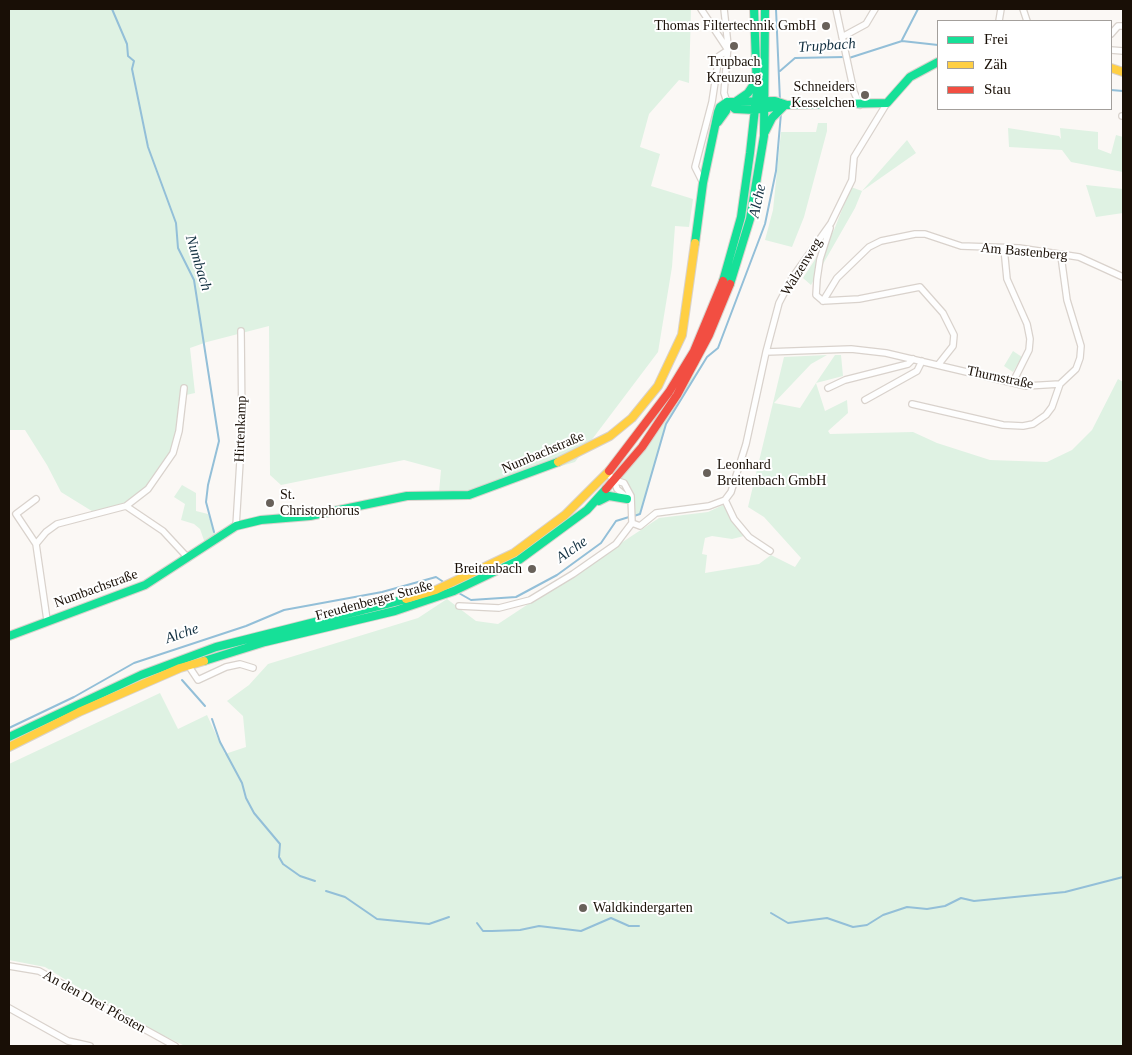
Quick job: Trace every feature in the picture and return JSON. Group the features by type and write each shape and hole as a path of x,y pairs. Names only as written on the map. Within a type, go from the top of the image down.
{"main road":[{"name":"Freudenberger Straße","path":"9,737 141,675 216,647 452,588 514,553 565,515 607,473 669,392 694,351 712,313 726,276 741,217 755,106 754,9"},
{"name":"Freudenberger Straße","path":"9,746 130,689 188,665 265,642 395,611 452,588 519,560 587,510 614,480 666,412 690,372 715,322 744,240 754,198 764,136 766,100 765,9"},
{"path":"756,81 748,93 731,102 735,108 755,106 765,109 787,105 888,103 910,77 937,63"},
{"path":"755,106 766,100 776,107"},
{"name":"Numbachstraße","path":"9,636 47,620 134,590 160,576 236,526 261,520 318,515 407,496 469,495 564,460 610,436 632,418 658,386 673,358 682,335 687,311 694,231 703,183 720,107 731,102"},
{"path":"764,136 776,107"},
{"path":"587,510 609,496 629,500"}],"street":[{"path":"701,9 728,50"},
{"path":"724,9 728,50 724,92 731,102"},
{"path":"836,9 854,92 860,105"},
{"path":"842,37 866,24 875,9"},
{"path":"1112,33 1118,26 1123,26"},
{"path":"703,183 695,167 712,102 719,56 728,50"},
{"name":"Walzenweg","path":"725,500 734,487 740,467 766,352 783,294 831,223 852,180 854,157 888,103"},
{"path":"831,223 820,260 816,295 823,301 859,299 920,287 943,313 954,335 953,346 938,365"},
{"name":"Am Bastenberg","path":"823,301 843,272 869,247 882,240 925,234 961,246 1019,248 1089,260 1123,277"},
{"path":"1004,248 1007,279 1027,324 1030,339 1029,350 1013,382"},
{"path":"912,404 1003,425 1023,426 1033,424 1046,415 1052,408 1060,384 1076,369 1080,358 1081,346 1067,300 1061,256"},
{"name":"Hirtenkamp","path":"236,526 242,420 241,331"},
{"name":"Thurnstraße","path":"766,352 851,349 913,359 1038,387 1060,384"},
{"path":"828,388 845,380 908,364 913,359"},
{"path":"865,400 917,371 922,361"},
{"path":"36,544 46,532 57,524 126,506 148,488 173,453 179,431 184,388"},
{"path":"460,606 499,608 530,600 573,574 616,544 632,523 631,513 629,500 615,486 614,480 607,473"},
{"path":"36,499 16,514 36,544 47,620"},
{"path":"632,523 640,526 656,514 709,506 725,500 734,519 749,537 770,551"},
{"path":"126,506 159,528 188,558"},
{"path":"188,665 198,680 226,667 240,664 253,668"},
{"name":"An den Drei Pfosten","path":"9,966 39,971 175,1046"},
{"path":"9,1008 68,1041 90,1046"}],"green space":[{"path":"9,9 691,9 689,83 679,80 649,114 640,147 660,154 651,186 693,199 689,227 675,226 672,267 658,352 575,462 476,491 439,492 441,470 404,460 281,485 270,475 269,326 207,342 190,348 195,393 186,395 173,453 148,489 126,506 95,513 61,492 25,430 9,430"},
{"path":"818,123 827,123 827,131 804,217 792,247 765,240 773,210 781,132 816,132"},
{"path":"1008,128 1059,136 1061,139 1060,128 1098,132 1098,149 1111,154 1116,135 1123,137 1123,172 1071,162 1062,150 1009,147"},
{"path":"907,140 916,153 862,191"},
{"path":"1086,185 1123,189 1123,213 1096,217"},
{"path":"851,187 862,191 855,208 811,285 803,278 834,230"},
{"path":"1013,351 1022,357 1013,372 1004,366"},
{"path":"827,355 811,364 774,403 800,408 816,383 825,411 847,400 848,413 828,431 830,434 913,432 937,443 990,460 1047,462 1072,450 1092,430 1118,379 1123,382 1123,1046 185,1046 133,1021 45,967 9,960 9,764 160,693 178,729 207,715 225,754 246,747 243,716 227,701 249,685 268,664 418,618 447,599 476,621 498,624 659,518 708,512 723,505 744,536 732,539 712,536 705,538 702,554 707,555 705,573 759,564 771,555 795,567 801,558 764,517 748,507 784,357"},
{"path":"835,355 841,355 843,376 816,383"},
{"path":"707,357 666,424 640,514 631,517 632,507 624,483 614,480 642,447"},
{"path":"182,485 196,493 196,511 208,514 217,538 206,546 200,529 194,524 181,520 185,504 174,497"}],"waterway":[{"name":"Numbach","path":"112,9 127,44 128,56 134,61 132,69 148,147 176,223 178,248 194,280 219,441 208,485 206,502 214,532"},
{"name":"Alche","path":"776,9 780,101"},
{"path":"902,40 918,9"},
{"name":"Trupbach","path":"849,58 902,41 937,45"},
{"name":"Trupbach","path":"780,71 795,58 844,57"},
{"name":"Trupbach","path":"1112,90 1123,91"},
{"name":"Alche","path":"634,516 640,514 666,424 707,357 718,348 765,224 776,171 781,113"},
{"name":"Alche","path":"457,592 471,600 516,597 557,575 601,543 616,521 629,517"},
{"name":"Alche","path":"9,728 74,697 134,663 246,626 284,610 382,592 436,577 445,583"},
{"path":"182,680 205,706"},
{"path":"212,719 220,742 242,783 246,798 254,813 280,844 279,857 283,864 300,876 315,881"},
{"path":"771,913 788,923 827,918 853,927 867,925 883,915 907,907 927,909 945,906 961,898 974,901 1065,892 1123,877"},
{"path":"326,891 345,897 377,919 429,924 449,917"},
{"path":"477,923 483,931 520,930 539,926 581,931 611,918 629,926 639,926"}],"traffic: fast":[{"path":"723,281 741,217 750,153 757,91 754,9"},
{"path":"730,284 750,219 764,136 765,9"},
{"path":"727,102 735,109 754,110 787,105 887,103 910,77 937,63"},
{"path":"735,102 748,93 756,81"},
{"path":"727,102 775,101 787,105"},
{"path":"718,122 726,111 727,102"},
{"path":"695,243 703,183 718,112 720,107 727,102"},
{"path":"765,132 772,118 783,107"},
{"path":"9,636 145,585 236,526 261,520 310,516 407,496 469,495 558,462"},
{"path":"204,661 265,642 395,611 454,591 519,560 587,510 606,489"},
{"path":"599,501 609,496 627,499"},
{"path":"9,737 141,675 216,647 406,599"}],"traffic: slow":[{"path":"1112,68 1123,72"},
{"path":"558,462 610,436 632,418 658,386 682,335 695,243"},
{"path":"406,599 436,590 514,553 565,515 609,471"},
{"path":"9,747 79,712 180,668 204,661"}],"traffic: jam":[{"path":"609,471 669,392 694,351 723,281"},
{"path":"606,489 642,447 677,395 709,335 730,284"}],"place":[{"name":"Thomas Filtertechnik GmbH","path":"826,26"},
{"name":"Trupbach Kreuzung","path":"734,46"},
{"name":"Schneiders Kesselchen","path":"865,95"},
{"name":"Leonhard Breitenbach GmbH","path":"707,473"},
{"name":"St. Christophorus","path":"270,503"},
{"name":"Breitenbach","path":"532,569"},
{"name":"Waldkindergarten","path":"583,908"}]}
